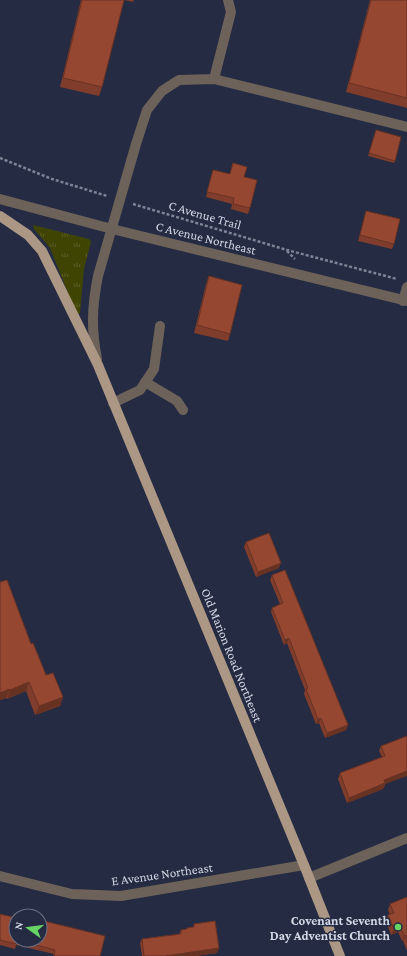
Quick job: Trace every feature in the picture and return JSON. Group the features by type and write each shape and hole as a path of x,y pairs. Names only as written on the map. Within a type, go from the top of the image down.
{"main road":[{"name":"Old Marion Road Northeast","path":"0,216 28,235 42,251 98,365 304,864 340,956"}],"street":[{"path":"214,79 231,12 228,0"},
{"name":"Old Marion Road Northeast","path":"98,365 92,323 98,276 147,110 162,90 179,80 214,79 407,127"},
{"name":"C Avenue Northeast","path":"0,200 405,301"},
{"path":"405,301 407,287"},
{"path":"113,403 140,390 154,369 160,326"},
{"path":"145,382 176,401 183,410"},
{"path":"309,878 407,838"},
{"name":"E Avenue Northeast","path":"0,876 72,894 121,896 304,864"}],"path":[{"name":"C Avenue Trail","path":"0,158 52,179 120,201 287,250 400,279"}],"green space":[{"path":"33,225 89,239 91,242 84,269 80,313 77,315 50,248 34,229"}],"building":[{"path":"82,0 124,0 102,87 63,78"},
{"path":"371,0 407,0 407,98 349,83"},
{"path":"376,130 401,137 395,161 369,153"},
{"path":"233,163 247,167 244,177 257,180 250,208 233,204 234,198 207,192 213,170 230,174"},
{"path":"366,211 400,219 394,244 360,235"},
{"path":"209,276 242,285 230,334 197,325"},
{"path":"269,533 281,563 258,572 246,542"},
{"path":"285,570 348,725 327,733 321,718 318,719 306,689 308,688 289,638 285,640 272,608 283,603 272,575"},
{"path":"7,580 31,644 33,643 46,675 53,673 63,697 39,706 29,682 0,693 0,582"},
{"path":"407,736 407,771 384,780 385,783 349,798 340,773 385,756 381,746"},
{"name":"Covenant Seventh Day Adventist Church","path":"407,897 407,940 400,926 394,929 388,915 394,913 390,904"},
{"path":"0,914 8,916 8,942 0,940"},
{"path":"215,921 219,948 165,956 144,956 142,939 181,934 181,930 194,927 194,924"},
{"path":"48,922 105,936 100,956 54,956 55,950 48,948"}],"place":[{"name":"Covenant Seventh Day Adventist Church","path":"398,927"}]}
